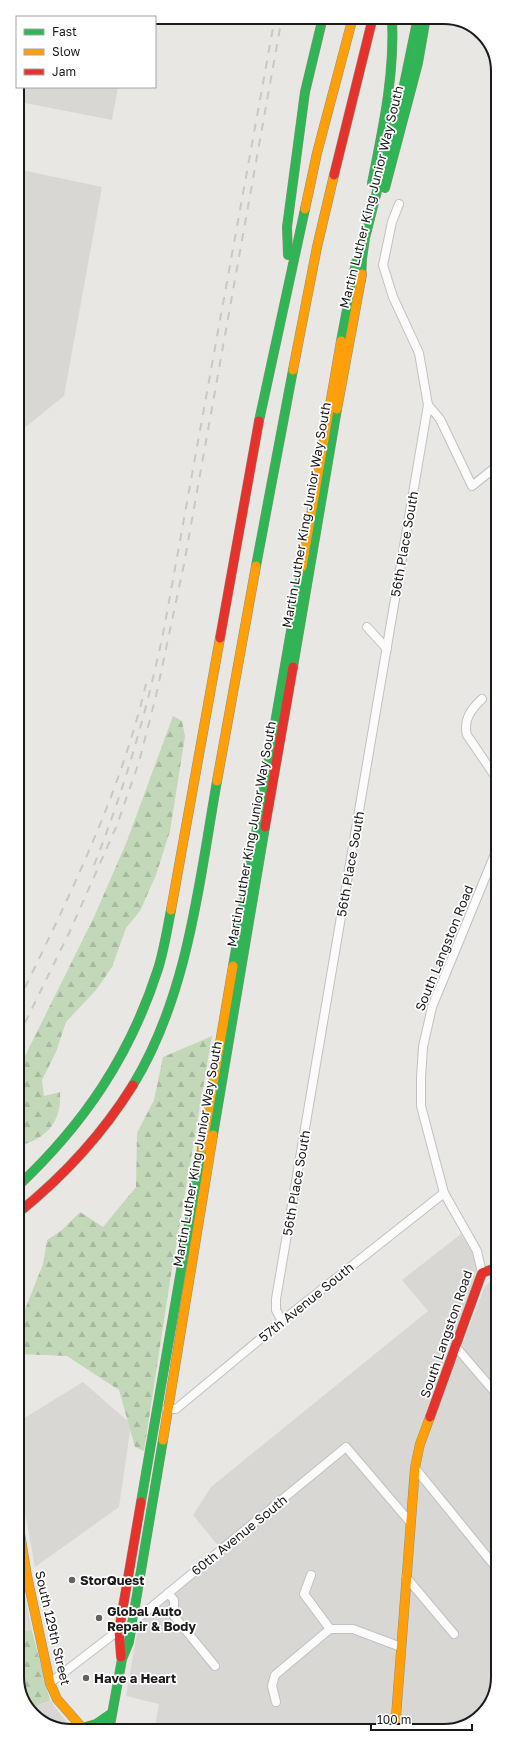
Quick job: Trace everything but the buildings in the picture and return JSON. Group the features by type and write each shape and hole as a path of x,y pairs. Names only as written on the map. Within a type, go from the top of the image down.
{"main road":[{"path":"289,276 287,227 304,99 311,63 321,24"},
{"path":"24,1180 49,1157 83,1118 104,1087 130,1043 158,966 173,903 264,392 317,153 351,24"},
{"path":"24,1208 57,1180 114,1115 151,1053 177,984 192,919 270,492 317,247 348,113 371,24"},
{"name":"Martin Luther King Junior Way South","path":"122,1659 119,1630 339,352 391,81 394,55 392,24"},
{"path":"360,280 360,267 369,222 411,60 417,24"},
{"name":"Martin Luther King Junior Way South","path":"110,1724 122,1659 129,1642 167,1409 360,280 407,107 425,24"},
{"path":"482,1273 491,1270"},
{"name":"South Langston Road","path":"395,1724 415,1468 420,1444 482,1273"},
{"name":"South 129th Street","path":"24,1561 50,1683 57,1699 79,1724"},
{"path":"96,1724 112,1713"}],"street":[{"path":"399,204 392,222 383,265 393,297 419,353 428,405 440,419 472,486 491,471"},
{"name":"56th Place South","path":"282,1321 276,1310 276,1299 428,405"},
{"path":"367,627 386,649"},
{"path":"482,699 472,709 465,728 467,735 491,771"},
{"name":"South Langston Road","path":"482,1273 477,1251 444,1193 421,1106 423,1047 432,1007 491,864"},
{"name":"57th Avenue South","path":"167,1409 176,1408 282,1321 444,1193"},
{"path":"456,1348 491,1388"},
{"name":"60th Avenue South","path":"132,1622 346,1447 410,1522"},
{"path":"415,1468 491,1561"},
{"path":"311,1575 304,1594 330,1628"},
{"path":"406,1577 454,1634"},
{"path":"168,1593 174,1600 174,1616 215,1666"},
{"path":"276,1702 272,1686 275,1675 330,1628 353,1629 401,1647"},
{"path":"50,1683 119,1630"}],"shaded area":[{"path":"24,88 118,88 112,120 24,103"},
{"path":"24,170 102,187 64,396 24,428"},
{"path":"461,1234 472,1252 476,1265 475,1278 417,1437 393,1724 155,1724 159,1704 126,1696 139,1622 224,1553 193,1515 211,1487 428,1311 402,1280"},
{"path":"491,1281 491,1683 489,1692 481,1706 470,1716 462,1720 444,1724 399,1724 418,1481 427,1437 485,1286"},
{"path":"83,1382 131,1424 119,1507 35,1567 24,1507 24,1418"},
{"path":"24,1590 32,1631 24,1630"},
{"path":"50,1700 68,1724 45,1716 35,1707"}],"green space":[{"path":"173,716 182,721 185,736 170,831 156,875 140,911 126,928 112,967 96,990 66,1022 56,1052 42,1080 44,1096 60,1092 60,1103 55,1120 44,1134 37,1139 24,1144 24,1058 94,917 127,841"},
{"path":"212,1036 170,1281 144,1451 135,1447 119,1390 67,1356 24,1354 24,1312 43,1264 47,1240 62,1230 80,1212 103,1227 136,1187 137,1133 154,1100 163,1057"},
{"path":"24,1630 32,1631 50,1700 35,1707 30,1701 26,1692 24,1677"}],"railway":[{"path":"94,865 116,807 143,719 164,629 274,24"},
{"path":"24,1025 70,931 117,825 139,762 156,696 184,564 281,24"},
{"path":"24,989 74,885 107,806 122,766 146,684"}],"traffic: fast":[{"path":"288,255 287,227 305,92 321,24"},
{"path":"372,183 390,80 392,59 392,24"},
{"path":"361,280 365,238 404,85 417,24"},
{"path":"385,188 418,63 425,24"},
{"path":"259,421 305,209"},
{"path":"341,341 356,262"},
{"path":"256,566 293,370"},
{"path":"293,667 337,409"},
{"path":"233,966 302,567"},
{"path":"133,1085 152,1050 167,1014 179,976 197,898 217,781"},
{"path":"213,1135 265,827"},
{"path":"24,1180 64,1138 84,1113 119,1060 147,1001 164,947 171,910"},
{"path":"141,1502 202,1149"},
{"path":"110,1724 122,1659 129,1642 163,1440"},
{"path":"96,1724 112,1713"}],"traffic: slow":[{"path":"305,209 317,153 351,24"},
{"path":"293,370 317,247 334,175"},
{"path":"337,409 362,274"},
{"path":"302,567 341,341"},
{"path":"217,781 256,566"},
{"path":"171,910 220,638"},
{"path":"202,1149 233,966"},
{"path":"163,1440 213,1135"},
{"path":"395,1724 415,1468 420,1444 430,1417"},
{"path":"24,1558 50,1683 57,1699 79,1724"}],"traffic: jam":[{"path":"334,175 371,24"},
{"path":"220,638 259,421"},
{"path":"265,827 293,667"},
{"path":"24,1208 81,1154 108,1121 133,1085"},
{"path":"430,1417 482,1273 491,1270"},
{"path":"121,1657 119,1630 141,1502"}],"place":[{"name":"StorQuest","path":"72,1580"},
{"name":"Global Auto Repair & Body","path":"99,1618"},
{"name":"Have a Heart","path":"86,1678"}]}
